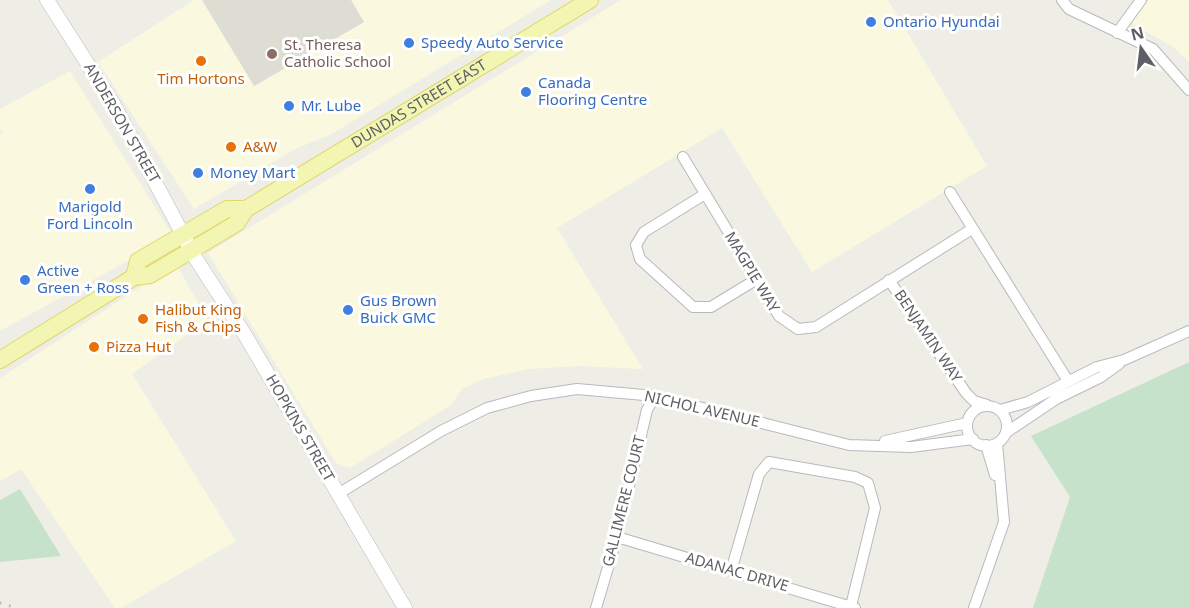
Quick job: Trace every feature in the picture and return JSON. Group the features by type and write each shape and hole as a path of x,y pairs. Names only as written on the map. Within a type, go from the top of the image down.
{"main road":[{"name":"ANDERSON STREET","path":"47,0 114,105 192,250"},
{"name":"DUNDAS STREET EAST","path":"0,360 134,277 150,275 192,250 237,222 246,209 590,0"},
{"name":"DUNDAS STREET EAST","path":"134,277 138,261 227,209 246,209"},
{"name":"HOPKINS STREET","path":"192,250 405,608"}],"street":[{"path":"1062,0 1070,9 1153,49 1189,90"},
{"path":"1117,33 1141,0"},
{"name":"MAGPIE WAY","path":"683,157 783,321 803,330 816,327 972,230"},
{"path":"950,192 1068,381"},
{"path":"705,194 644,232 636,245 640,259 686,303 700,309 714,305 757,279"},
{"name":"BENJAMIN WAY","path":"889,280 966,393 974,401 987,405"},
{"path":"1000,410 1028,402 1097,368 1124,360 1189,331"},
{"path":"992,444 1056,399 1101,377 1124,360"},
{"name":"NICHOL AVENUE","path":"339,494 441,431 488,408 531,396 576,389 655,396 849,445 911,447 973,439"},
{"name":"BENJAMIN WAY","path":"966,393 969,419"},
{"name":"GALLIMERE COURT","path":"596,608 618,537 647,410 655,396"},
{"path":"992,444 973,439 968,432 969,419 975,409 987,405 1000,410 1007,420 1006,432"},
{"name":"NICHOL AVENUE","path":"873,444 969,419"},
{"path":"974,608 1004,522 1001,489 992,444"},
{"path":"731,570 759,474 769,462 855,477 868,483 875,508 853,607"},
{"name":"ADANAC DRIVE","path":"618,537 853,607"}],"shaded area":[{"path":"194,0 202,0 255,86 364,22 351,0 551,0 330,135 295,149 194,209 98,62"},
{"name":"St. Theresa Catholic School","path":"202,0 351,0 364,22 254,86"},
{"path":"621,0 888,0 987,166 812,272 722,128 557,228 643,369 580,366 529,369 483,379 462,389 451,405 350,468 336,463 208,253"},
{"path":"1149,0 1189,0 1189,62 1173,47 1128,21"},
{"path":"70,71 173,236 0,331 0,135 3,133 0,128 0,109"},
{"path":"176,264 208,320 132,374 236,541 121,608 115,608 21,469 0,481 0,378"},
{"path":"1189,362 1189,608 1033,608 1070,497 1031,436"},
{"path":"20,489 61,556 0,562 0,500"}],"railway":[{"path":"0,603 17,608"}],"place":[{"name":"Ontario Hyundai","path":"871,22"},
{"name":"Speedy Auto Service","path":"409,43"},
{"name":"St. Theresa Catholic School","path":"272,54"},
{"name":"Tim Hortons","path":"201,61"},
{"name":"Canada Flooring Centre","path":"526,92"},
{"name":"Mr. Lube","path":"289,106"},
{"name":"A&W","path":"231,147"},
{"name":"Money Mart","path":"198,173"},
{"name":"Marigold Ford Lincoln","path":"90,189"},
{"name":"Active Green + Ross","path":"25,280"},
{"name":"Gus Brown Buick GMC","path":"348,310"},
{"name":"Halibut King Fish & Chips","path":"143,319"},
{"name":"Pizza Hut","path":"94,347"}]}
